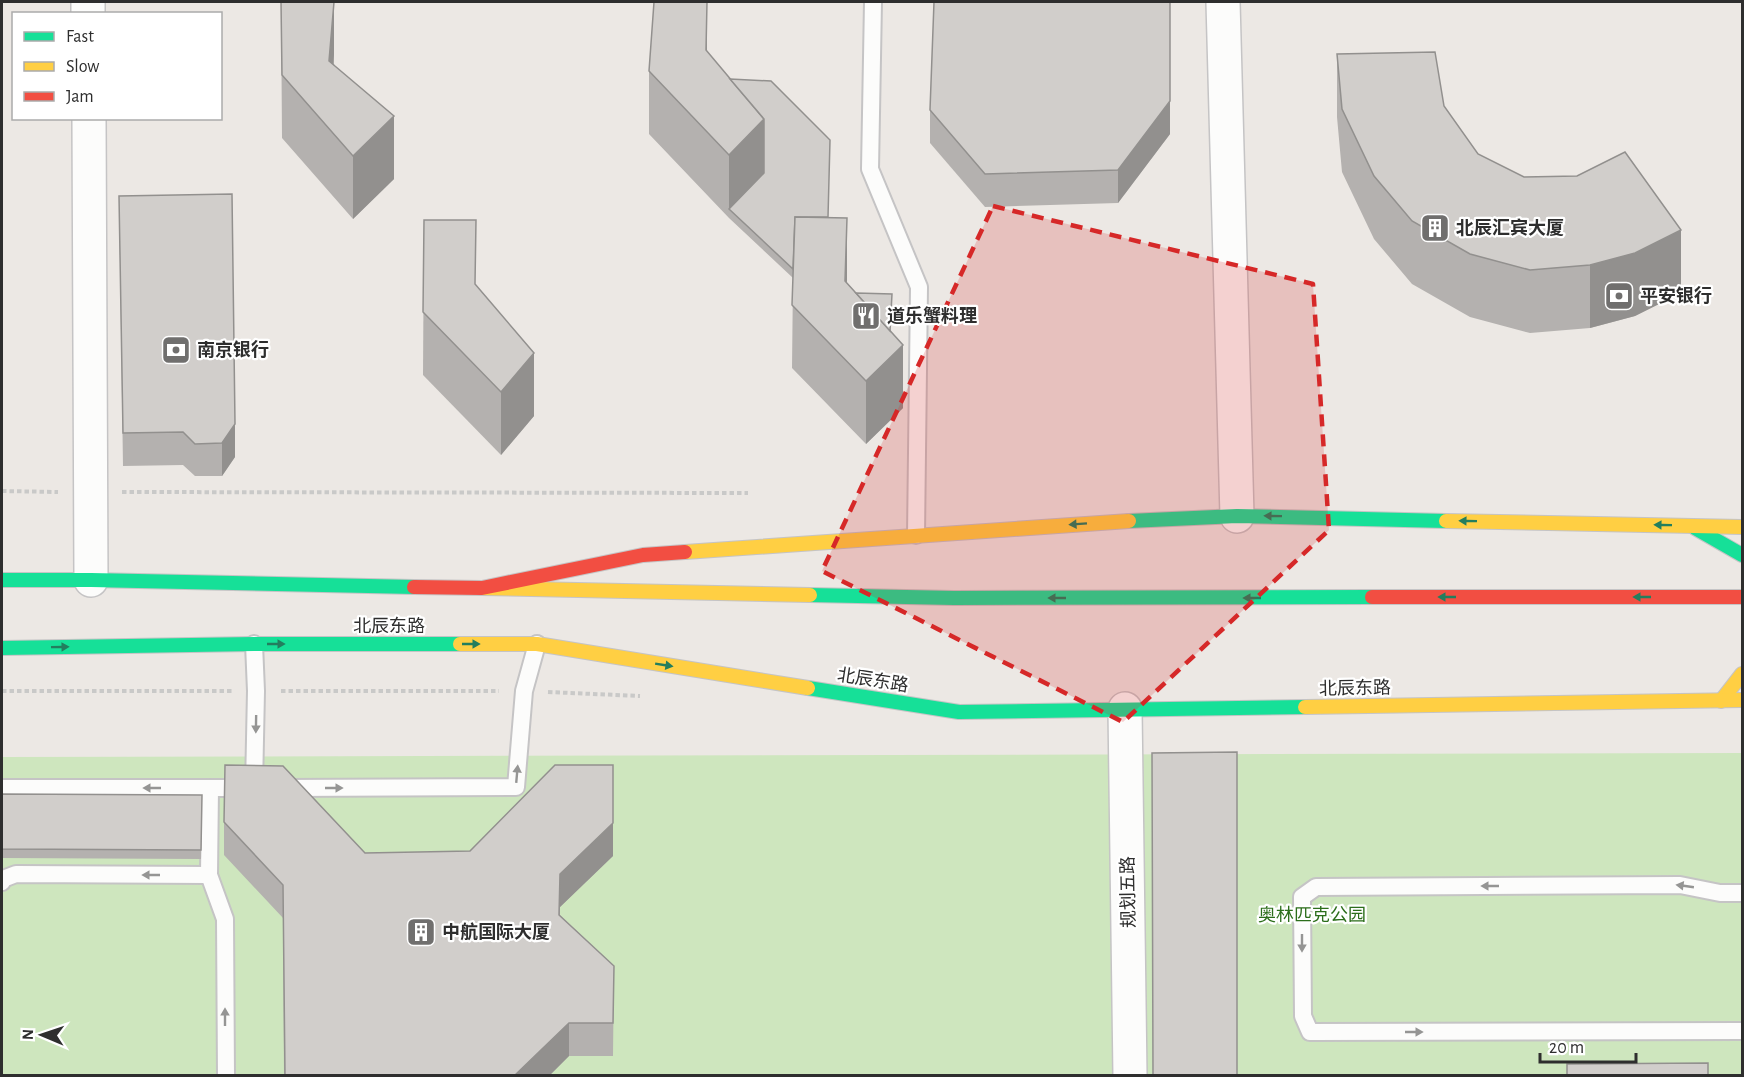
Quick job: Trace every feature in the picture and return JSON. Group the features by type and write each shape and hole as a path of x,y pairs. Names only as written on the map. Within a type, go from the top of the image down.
{"main road":[{"path":"482,588 643,555 1110,522 1237,516 1743,527"},
{"path":"1692,526 1743,555"},
{"path":"2,580 954,598 1743,597"},
{"name":"北辰东路","path":"2,648 254,644 537,644 959,712 1743,700"},
{"path":"1721,701 1743,674"}],"street":[{"path":"1223,2 1237,516"},
{"path":"89,120 92,580"},
{"name":"规划五路","path":"1125,709 1130,1076"}],"lane":[{"path":"873,2 870,169 919,287 916,535"},
{"path":"254,644 256,691 254,788"},
{"path":"2,788 516,787 524,691 537,644"},
{"path":"210,788 209,875 225,919 226,1076"},
{"path":"2,882 3,879 16,874 209,875"},
{"path":"1743,893 1720,893 1680,885 1316,887 1302,897 1303,1016 1310,1032 1743,1031"}],"path":[{"path":"2,491 748,493"},
{"path":"2,691 524,691 642,696"}],"highlighted area":[{"path":"993,206 1313,284 1329,530 1123,722 822,571"}],"green space":[{"name":"奥林匹克公园","path":"1742,753 1742,1075 2,1075 2,757"}],"building":[{"path":"281,2 334,2 329,61 394,116 353,156 282,75"},
{"path":"654,2 707,2 706,50 764,119 729,155 649,71"},
{"path":"934,2 1170,2 1170,101 1118,170 985,174 930,110"},
{"path":"1435,52 1444,106 1478,154 1524,177 1577,176 1625,152 1681,230 1635,253 1590,265 1530,270 1470,254 1412,221 1374,176 1342,109 1337,54"},
{"path":"730,79 771,81 830,140 828,217 795,217 793,269 729,209 764,173 764,119"},
{"path":"232,194 235,424 222,443 195,444 183,432 123,433 119,196"},
{"path":"795,217 847,218 845,281 903,345 866,381 792,305"},
{"path":"424,220 476,220 475,284 534,353 501,392 423,312"},
{"path":"856,293 892,294 890,331"},
{"path":"1237,752 1237,1076 1153,1076 1152,753"},
{"name":"中航国际大厦","path":"225,765 283,766 365,853 470,851 555,765 613,765 613,823 560,874 559,915 614,966 613,1023 569,1023 514,1076 285,1076 283,885 224,822"},
{"path":"2,794 202,795 201,850 2,849"},
{"path":"1708,1063 1708,1076 1567,1076 1567,1064"}],"traffic: fast":[{"path":"1129,521 1237,516 1446,521"},
{"path":"1695,528 1742,555"},
{"path":"2,580 414,587"},
{"path":"810,595 954,598 1372,597"},
{"path":"2,648 460,644"},
{"path":"808,688 959,712 1305,707"}],"traffic: slow":[{"path":"685,552 1129,521"},
{"path":"1446,521 1742,527"},
{"path":"482,588 810,595"},
{"path":"460,644 537,644 808,688"},
{"path":"1721,701 1742,674"},
{"path":"1305,707 1742,700"}],"traffic: jam":[{"path":"414,587 482,588 643,555 685,552"},
{"path":"1372,597 1742,597"}],"place":[{"name":"北辰汇宾大厦","path":"1435,228"},
{"name":"平安银行","path":"1619,296"},
{"name":"道乐蟹料理","path":"866,316"},
{"name":"南京银行","path":"176,350"},
{"name":"中航国际大厦","path":"421,932"}]}
